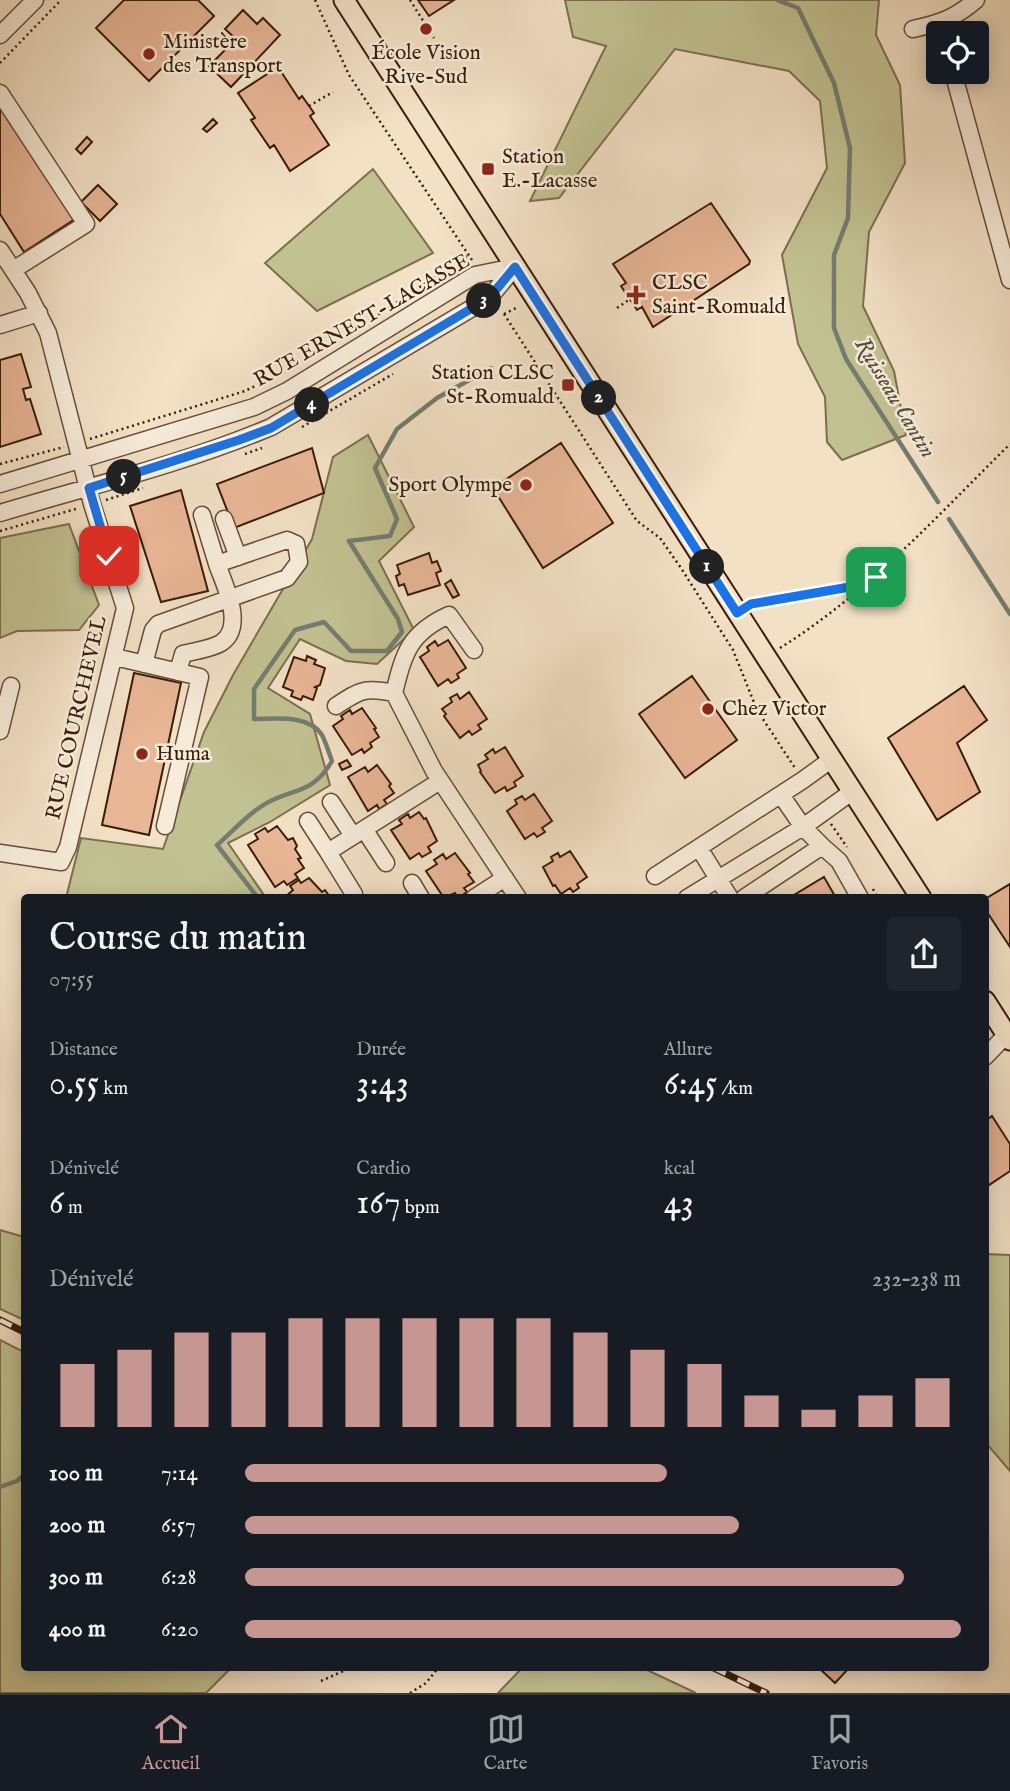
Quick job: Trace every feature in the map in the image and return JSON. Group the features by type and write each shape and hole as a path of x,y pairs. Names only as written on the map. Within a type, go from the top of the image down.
{"main road":[{"path":"344,0 918,894"},
{"path":"989,1007 1009,1035"}],"street":[{"path":"0,35 35,0"},
{"path":"950,21 976,0"},
{"path":"914,29 926,29"},
{"path":"956,84 1010,280"},
{"path":"0,93 86,224 13,270"},
{"name":"RUE COURCHEVEL","path":"0,250 39,313 48,333 89,488 125,608 68,847 61,862 0,853"},
{"name":"RUE ERNEST-LACASSE","path":"0,484 265,402 475,275 515,267"},
{"name":"RUE ERNEST-LACASSE","path":"0,513 89,488 271,428 489,298 515,267"},
{"path":"0,325 39,313"},
{"path":"178,672 183,654 220,644 227,637 233,618 202,515"},
{"path":"224,519 238,557"},
{"path":"144,664 153,630 158,624 287,578 299,562 296,544 287,540 217,564"},
{"path":"474,650 449,615 438,620 415,637 404,655 394,693 437,776 515,894"},
{"path":"115,657 200,677 165,826"},
{"path":"0,731 11,686"},
{"path":"335,706 353,694 372,688 394,693"},
{"path":"655,876 832,759"},
{"path":"328,852 437,776"},
{"path":"693,894 803,827 853,791"},
{"path":"781,795 803,827 839,861 866,893"},
{"path":"331,802 386,863"},
{"path":"308,821 354,894"},
{"path":"750,894 822,846"},
{"path":"699,848 728,894"},
{"path":"480,894 505,878"},
{"path":"412,883 419,894"},
{"path":"989,1053 1009,1035"}],"path":[{"path":"0,64 61,0"},
{"name":"RUE ERNEST-LACASSE","path":"315,0 349,75 468,255 352,333"},
{"path":"410,0 434,38"},
{"path":"309,106 333,92"},
{"path":"617,308 630,299"},
{"path":"516,308 503,314 637,521 660,538 681,568 733,650 757,710 803,780"},
{"name":"RUE ERNEST-LACASSE","path":"0,464 245,391 305,362"},
{"path":"765,657 808,630 867,584 1010,444"},
{"path":"737,613 751,604 867,584"},
{"path":"824,813 847,848"},
{"path":"321,1681 343,1671"},
{"path":"410,1693 426,1683 436,1671"}],"shaded area":[{"path":"565,0 879,0 876,35 900,85 905,163 869,232 863,306 894,371 906,435 842,460 827,442 825,397 798,344 782,255 827,168 820,101 789,71 675,49 559,198 530,201 606,46 573,37"},
{"path":"373,169 433,253 317,311 265,263"},
{"path":"368,435 414,527 379,561 414,630 377,664 346,661 300,639 268,688 310,714 330,785 270,822 228,843 263,894 67,894 81,838 163,849 204,732 233,675 312,539 333,457"},
{"path":"69,524 99,605 79,630 17,631 0,638 0,538"},
{"path":"0,1230 21,1236 21,1319 0,1309"},
{"path":"989,1254 1010,1255 1010,1471 989,1447"},
{"path":"0,1340 21,1350 21,1671 228,1671 206,1693 0,1693"},
{"path":"519,1671 649,1671 696,1693 498,1693"}],"building":[{"name":"Ministère des Transport","path":"124,0 198,0 214,16 149,81 96,28"},
{"path":"418,0 454,0 429,16"},
{"path":"243,10 257,24 263,18 280,35 231,87 209,66 236,39 225,29"},
{"path":"278,67 299,99 302,96 314,113 310,116 329,145 290,171 274,145 270,148 251,120 255,118 238,93"},
{"path":"0,107 75,219 24,252 0,214"},
{"path":"213,119 217,123 207,132 203,129"},
{"path":"87,137 92,142 81,154 76,149"},
{"path":"98,185 117,204 100,221 81,202"},
{"path":"711,203 750,261 749,264 653,327 642,307 637,310 621,286 626,283 613,264"},
{"path":"21,354 31,387 23,389 26,400 30,399 41,434 0,447 0,360"},
{"path":"561,443 613,523 543,568 493,488"},
{"path":"312,448 324,493 234,528 217,484"},
{"path":"181,490 208,591 161,602 130,506"},
{"path":"429,553 432,563 437,561 441,571 436,573 440,585 408,595 404,584 399,586 396,576 400,574 397,565"},
{"path":"451,580 459,595 453,598 445,584"},
{"path":"448,640 466,668 457,674 459,678 451,683 448,679 438,686 420,657 429,651 427,647 435,641 438,646"},
{"path":"307,656 316,660 314,664 325,668 320,685 315,687 317,688 313,700 303,696 301,700 291,696 293,691 283,687 294,657 306,661"},
{"name":"Huma","path":"134,673 181,683 149,835 102,825"},
{"path":"692,676 737,740 685,778 639,714"},
{"path":"964,686 987,720 957,743 980,792 937,820 888,738"},
{"path":"469,692 487,719 478,725 481,729 472,735 469,731 460,738 442,709 452,702 450,698 457,694 460,699"},
{"path":"362,708 379,737 370,743 372,747 364,753 362,749 352,755 333,726 350,710 352,714"},
{"path":"505,747 523,776 514,782 516,786 507,791 505,787 495,793 478,765 488,759 485,755 493,749 495,753"},
{"path":"347,760 351,766 342,770 339,764"},
{"path":"377,765 391,784 389,786 394,793 384,800 387,804 379,809 377,805 368,811 348,777 365,767 368,772"},
{"path":"534,794 552,821 542,828 545,832 537,837 534,833 525,839 507,811 517,804 515,800 522,796 525,800"},
{"path":"419,812 426,818 437,841 428,847 431,852 422,857 419,853 410,859 391,830 402,824 399,820 408,814 410,818"},
{"path":"277,826 288,840 293,838 297,846 295,849 301,858 298,859 304,868 295,874 298,878 287,885 284,881 275,887 248,845 258,839 255,834 265,828 268,832"},
{"path":"570,851 587,877 577,884 579,888 573,892 570,888 561,894 555,885 553,886 543,867 553,861 551,857 558,853 560,857"},
{"path":"455,853 470,873 468,874 474,882 464,888 467,892 464,894 441,894 426,871 437,864 434,860 443,854 446,859"},
{"path":"824,877 834,894 796,894"},
{"path":"309,878 322,892 325,890 328,894 288,894 293,890 290,886 299,880 301,883"},
{"path":"1010,884 1010,947 989,915 989,897"},
{"path":"992,1116 1010,1144 1010,1171 989,1185 989,1118"},
{"path":"822,1671 846,1671 835,1683"}],"waterway":[{"name":"Ruisseau Cantin","path":"777,0 798,8 834,83 850,148 848,218 834,255 834,328 846,359 938,502"},
{"path":"255,894 217,845 269,801 316,781 332,761 322,735 309,724 291,719 254,719 254,689 295,630 324,622 351,651 387,651 402,632 398,619 349,541 390,536 397,519 375,468 397,429 437,398 491,368"},
{"name":"Ruisseau Cantin","path":"949,519 1010,614"},
{"path":"0,1487 21,1478"}],"railway":[{"path":"0,1320 21,1330"},
{"path":"720,1671 766,1693"}],"place":[{"name":"École Vision Rive-Sud","path":"426,29"},
{"name":"Ministère des Transport","path":"149,54"},
{"name":"Station E.-Lacasse","path":"488,169"},
{"name":"CLSC Saint-Romuald","path":"636,295"},
{"name":"Station CLSC St-Romuald","path":"568,385"},
{"name":"Sport Olympe","path":"526,485"},
{"name":"Chez Victor","path":"708,709"},
{"name":"Huma","path":"142,754"}],"route":[{"path":"109,556 89,488 271,428 489,298 515,267 737,613 751,604 867,584 876,577"}]}
